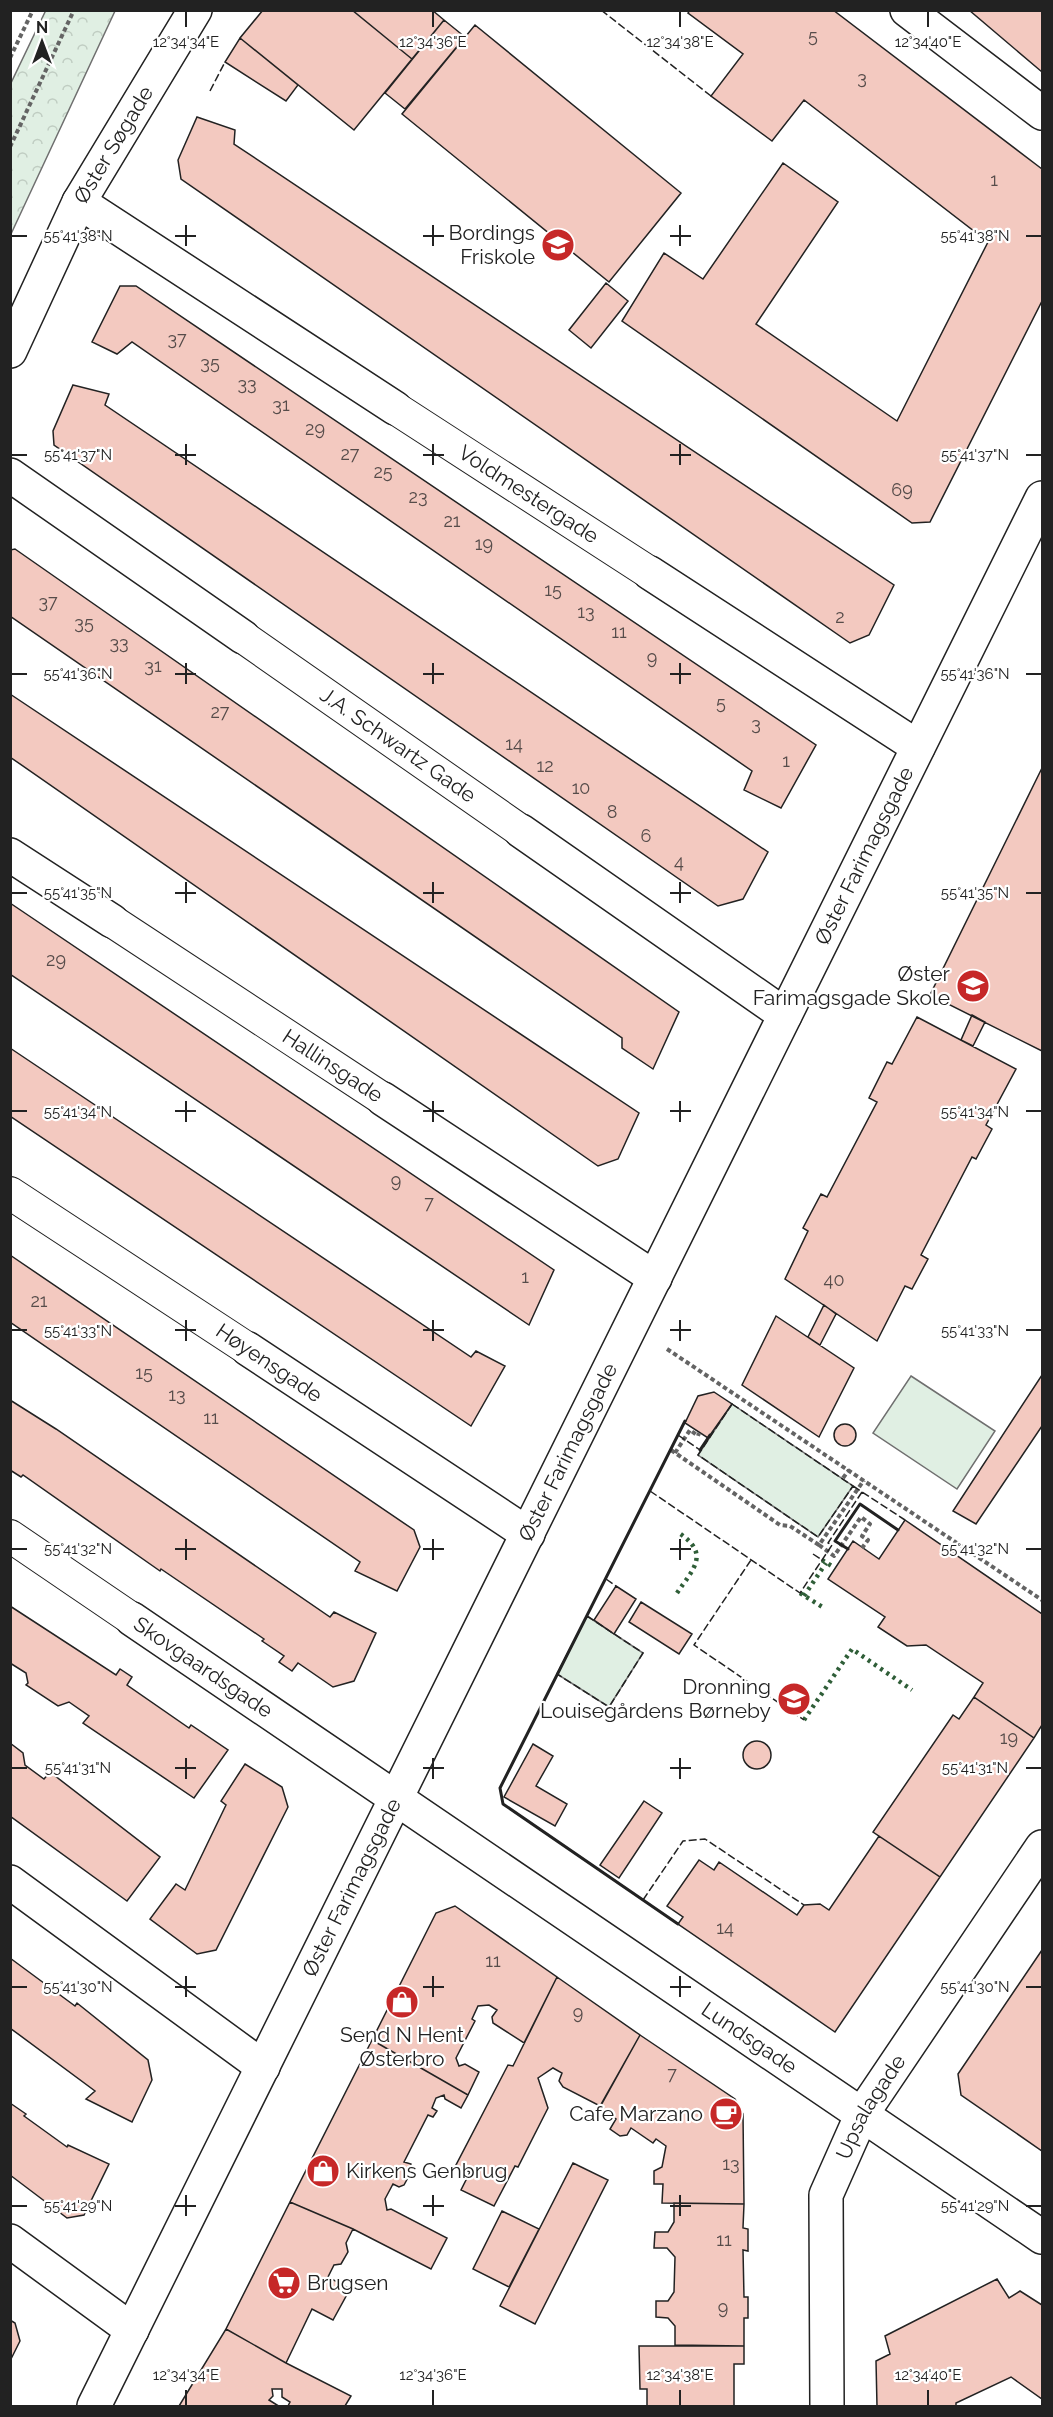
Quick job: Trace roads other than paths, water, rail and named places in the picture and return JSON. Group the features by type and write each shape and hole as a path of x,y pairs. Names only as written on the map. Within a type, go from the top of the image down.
{"street":[{"name":"Øster Søgade","path":"10,351 79,202 195,10"},
{"path":"907,10 1042,113"},
{"name":"Voldmestergade","path":"79,202 918,747"},
{"name":"J.A. Schwartz Gade","path":"10,475 785,1015"},
{"name":"Øster Farimagsgade","path":"94,2406 1042,498"},
{"name":"Hallinsgade","path":"10,855 655,1278"},
{"name":"Høyensgade","path":"10,1192 528,1534"},
{"name":"Skovgaardsgade","path":"10,1536 396,1798"},
{"name":"Lundsgade","path":"396,1798 1042,2237"},
{"name":"Upsalagade","path":"826,2406 826,2195 862,2114 1042,1847"},
{"path":"10,1882 263,2067"},
{"path":"10,2241 132,2330"}],"place":[{"name":"Bordings Friskole","path":"558,245"},
{"name":"Øster Farimagsgade Skole","path":"973,986"},
{"name":"Dronning Louisegårdens Børneby","path":"794,1699"},
{"name":"Send N Hent Østerbro","path":"402,2002"},
{"name":"Cafe Marzano","path":"726,2114"},
{"name":"Kirkens Genbrug","path":"323,2171"},
{"name":"Brugsen","path":"284,2283"}]}
